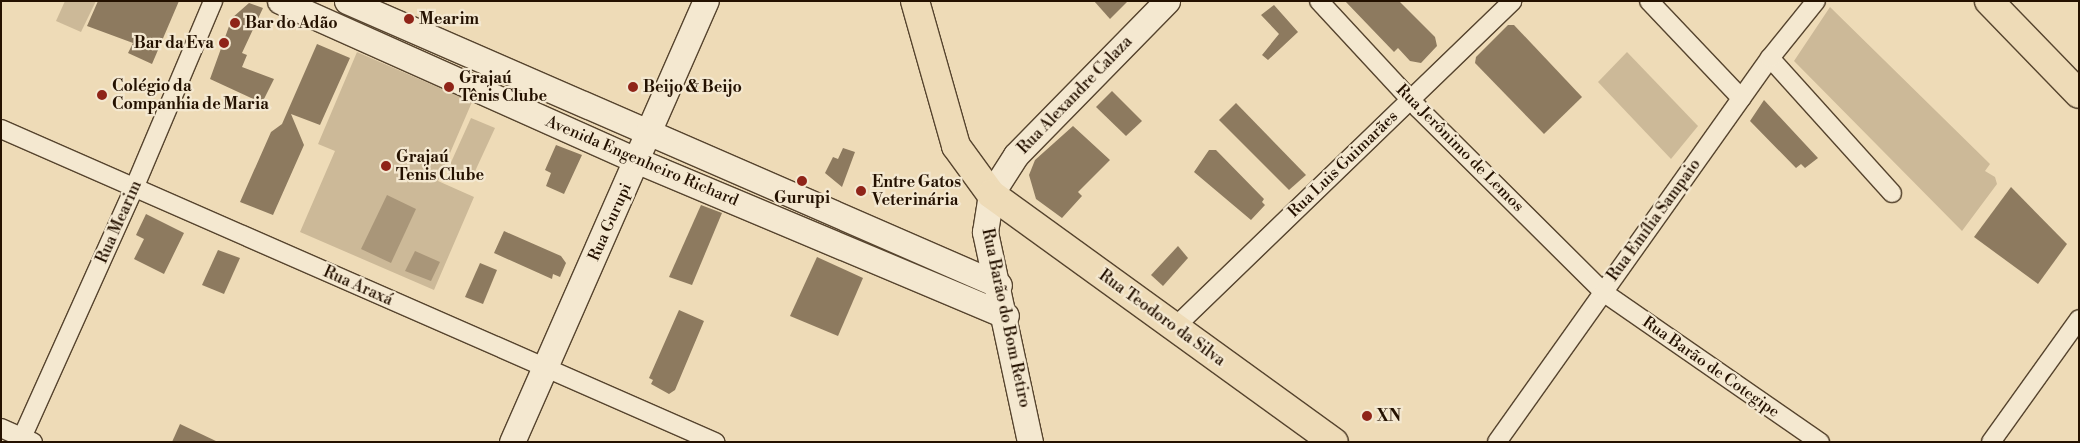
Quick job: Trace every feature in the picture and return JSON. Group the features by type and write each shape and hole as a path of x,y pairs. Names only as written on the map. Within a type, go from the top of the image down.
{"main road":[{"path":"1989,1 2079,94"},
{"path":"914,4 956,146 991,194"},
{"name":"Rua Teodoro da Silva","path":"991,194 1329,440"}],"street":[{"name":"Rua Mearim","path":"25,440 213,1"},
{"name":"Avenida Engenheiro Richard","path":"280,1 638,161 1006,316"},
{"name":"Avenida Engenheiro Richard","path":"347,1 650,131 999,285"},
{"name":"Rua Gurupi","path":"512,442 638,161 706,1"},
{"name":"Rua Alexandre Calaza","path":"991,194 1016,155 1167,1"},
{"name":"Rua Jerônimo de Lemos","path":"1318,1 1410,99 1603,292"},
{"name":"Rua Luis Guimarães","path":"1175,327 1512,1"},
{"path":"1649,1 1741,98"},
{"name":"Rua Emília Sampaio","path":"1497,442 1741,98 1770,58 1816,1"},
{"path":"1770,58 1892,193"},
{"name":"Rua Araxá","path":"1,129 135,186 544,370 714,442"},
{"name":"Rua Barão do Bom Retiro","path":"991,194 985,232 1006,316 1030,442"},
{"name":"Rua Barão de Cotegipe","path":"1603,292 1820,442"},
{"path":"1991,442 2079,319"},
{"path":"1,428 25,440"}],"shaded area":[{"path":"65,1 96,1 81,32 56,21"},
{"path":"1830,7 1990,164 1985,171 1995,177 1997,184 1962,231 1794,61"},
{"name":"Grajaú Tenis Clube","path":"357,52 472,102 438,181 474,197 434,290 300,232 335,151 318,144"},
{"path":"1627,52 1698,126 1671,159 1598,82"},
{"path":"471,118 495,128 471,180 448,169"},
{"path":"387,195 416,209 391,263 361,249"},
{"path":"415,251 440,262 431,281 405,271"}],"building":[{"path":"98,1 179,1 152,64 128,53 133,43 87,26"},
{"path":"1094,1 1128,1 1110,19"},
{"path":"1345,1 1399,1 1435,37 1437,46 1421,63 1410,61 1398,48 1394,52"},
{"path":"249,3 263,8 242,53 247,55 242,67 274,79 262,103 210,79 232,18"},
{"path":"1274,5 1298,32 1268,60 1262,55 1279,34 1261,15"},
{"path":"1508,25 1514,25 1582,97 1544,134 1475,63 1476,57"},
{"path":"317,44 350,58 320,125 291,114 304,145 273,215 240,202 271,132 282,124"},
{"path":"1112,91 1142,121 1126,136 1096,107"},
{"path":"1764,100 1818,158 1805,168 1801,164 1796,168 1750,121"},
{"path":"1236,103 1306,175 1289,190 1219,120"},
{"path":"1073,126 1110,160 1078,192 1082,196 1062,218 1036,199 1029,175 1035,160"},
{"path":"556,145 582,155 564,194 546,186 551,173 545,170"},
{"path":"843,148 855,152 842,187 825,173 833,157 838,159"},
{"path":"1209,150 1216,150 1264,199 1262,202 1265,205 1251,220 1194,172"},
{"path":"2011,187 2067,244 2038,284 1974,237"},
{"path":"701,205 722,213 692,285 669,277"},
{"path":"146,214 184,233 164,274 134,259 144,239 136,235"},
{"path":"504,231 561,256 566,263 560,277 553,274 552,279 494,253"},
{"path":"1178,246 1188,258 1163,286 1151,275"},
{"path":"218,250 240,258 224,294 202,285"},
{"path":"817,257 863,278 838,336 790,316"},
{"path":"480,263 497,270 483,304 465,297"},
{"path":"679,310 704,321 675,390 669,394 651,384 653,380 649,378"},
{"path":"180,424 218,442 172,442"}],"place":[{"name":"Mearim","path":"409,19"},
{"name":"Bar do Adão","path":"235,23"},
{"name":"Bar da Eva","path":"224,43"},
{"name":"Grajaú Tênis Clube","path":"449,87"},
{"name":"Beijo & Beijo","path":"633,87"},
{"name":"Colégio da Companhia de Maria","path":"102,95"},
{"name":"Grajaú Tenis Clube","path":"386,166"},
{"name":"Gurupi","path":"802,181"},
{"name":"Entre Gatos Veterinária","path":"861,191"},
{"name":"XN","path":"1367,416"}]}
